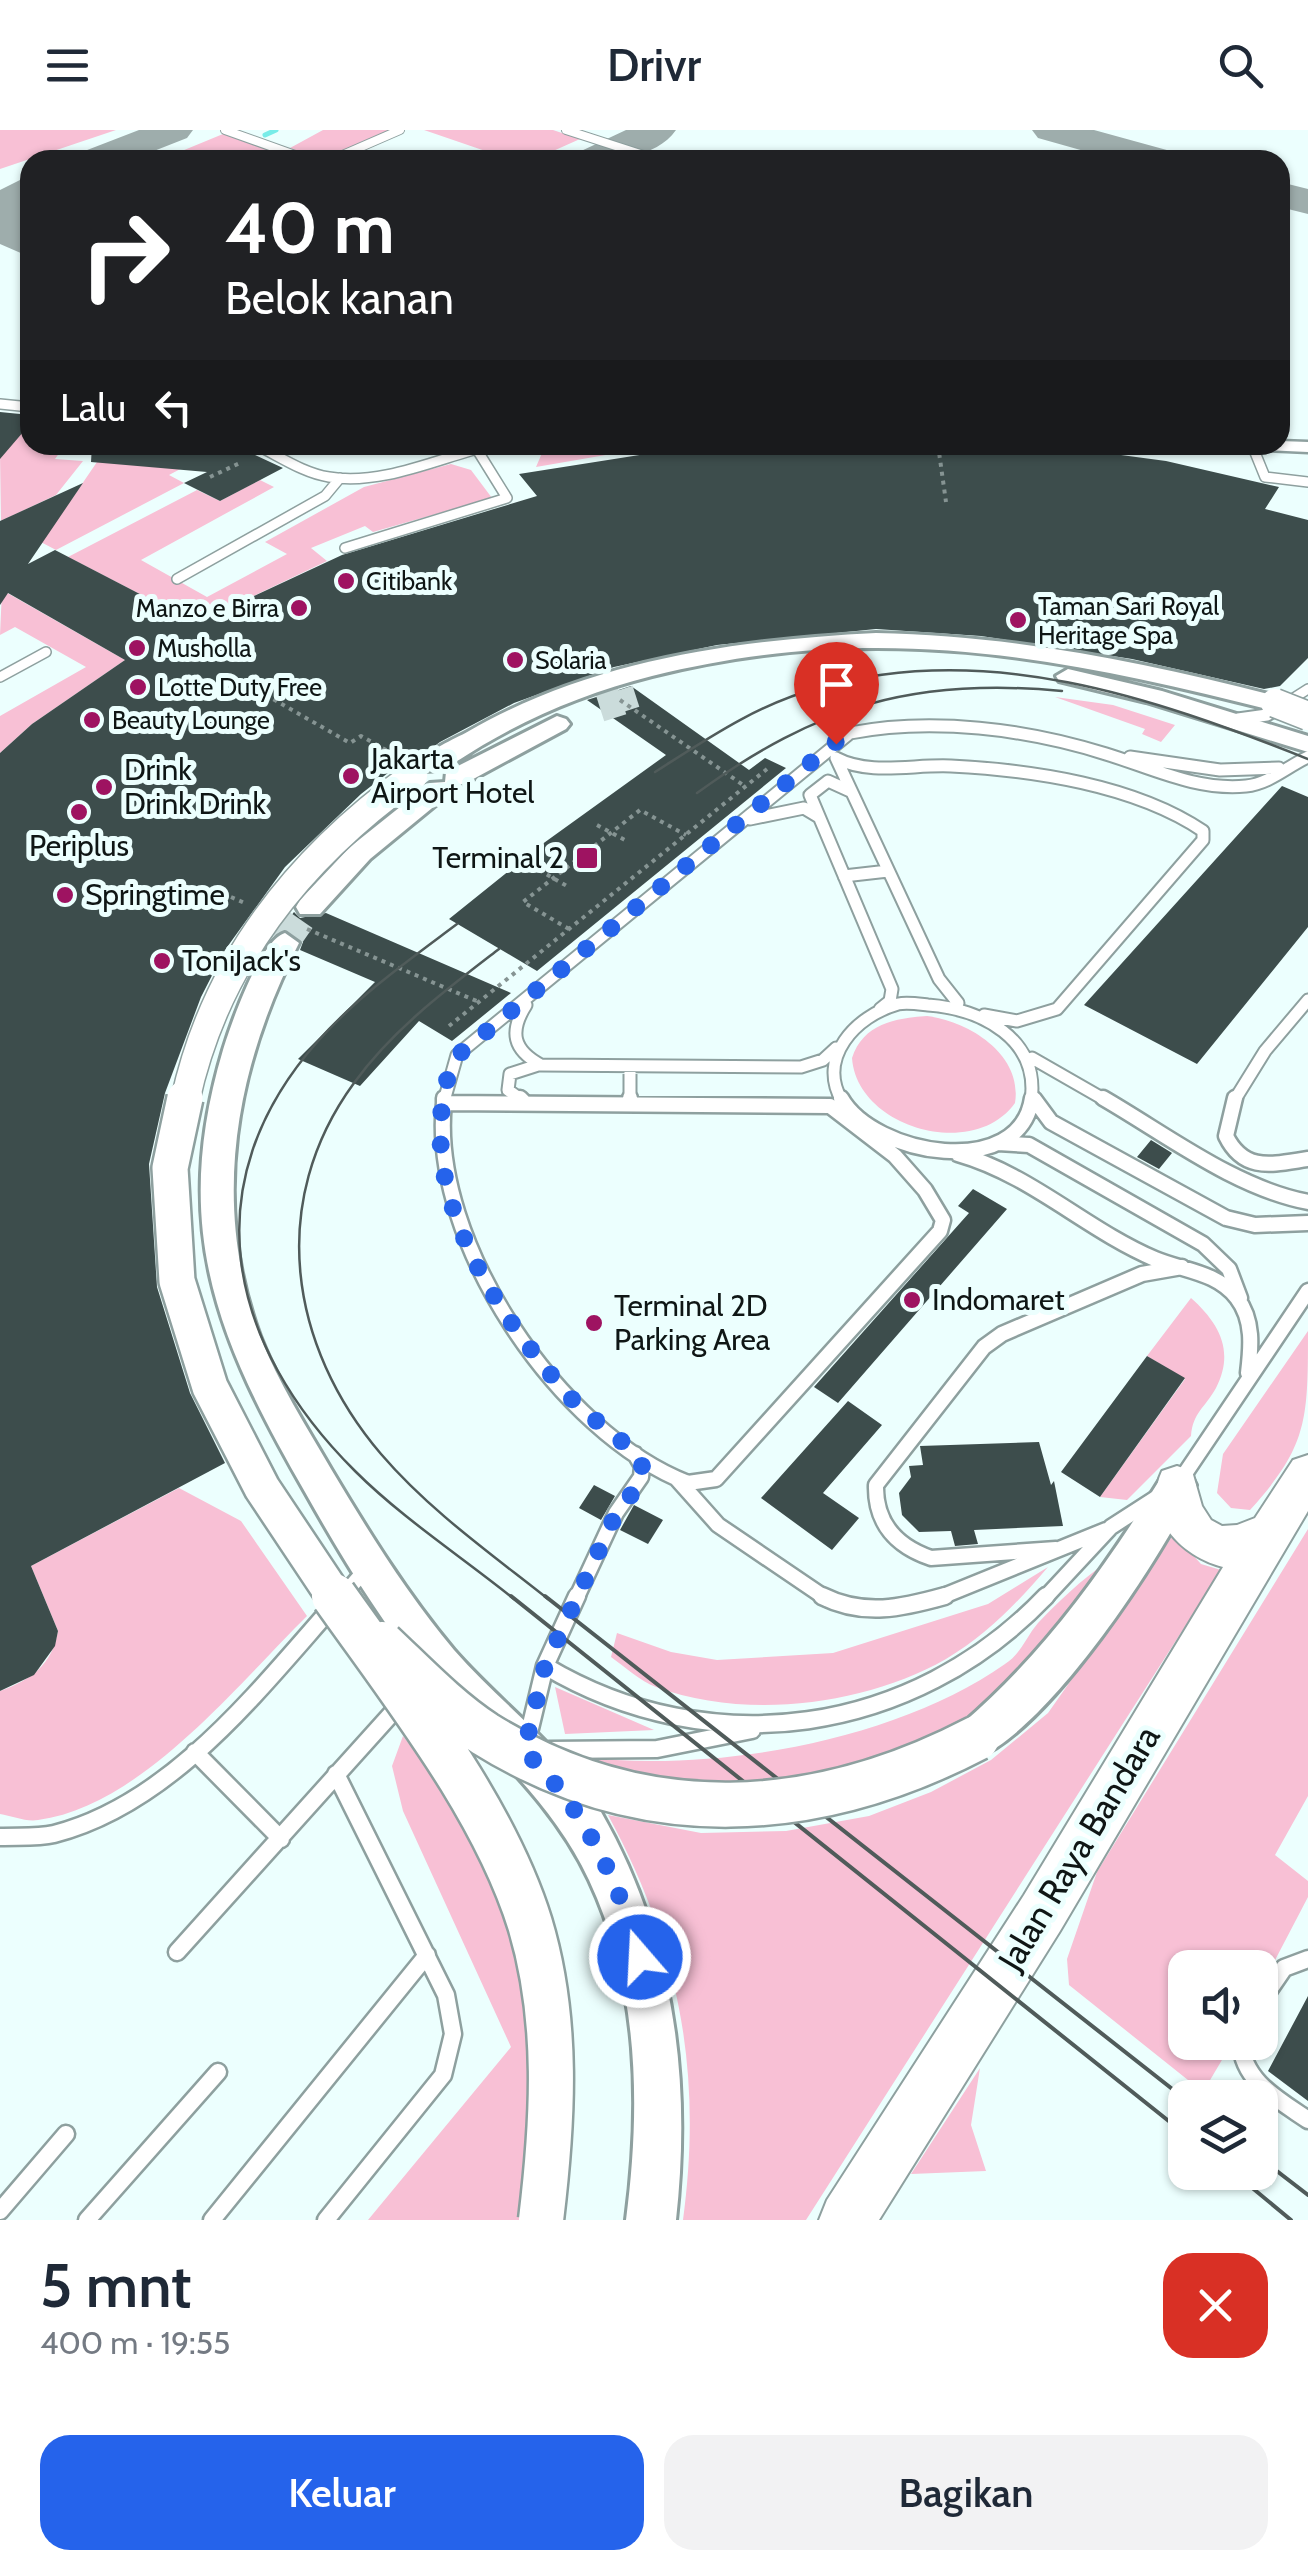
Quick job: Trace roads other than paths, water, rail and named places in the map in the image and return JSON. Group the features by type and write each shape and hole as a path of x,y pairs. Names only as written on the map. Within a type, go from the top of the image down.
{"main road":[{"name":"Jalan Raya Bandara","path":"847,2220 1290,1521 1308,1474"},
{"path":"1177,1485 1182,1516 1198,1535 1218,1547 1246,1548 1290,1521"}],"street":[{"path":"541,2220 552,2084 549,2027 529,1922 500,1855 459,1781 271,1502 202,1376 173,1256 172,1154 192,1060 208,1017 246,942 272,904 334,838 486,732 578,693 688,661 800,644 928,641 1031,649 1300,700"},
{"path":"643,694 770,669 912,661 1038,670 1226,717 1308,744"},
{"path":"606,701 521,740 427,773 297,925 251,1010 221,1105 216,1206 222,1263 242,1333 268,1392 370,1565 440,1662 542,1767 582,1822 614,1885 638,1950 656,2043 660,2106 651,2220"},
{"path":"344,1610 486,1734 578,1780 677,1802 788,1805 885,1783 936,1763 977,1738 1024,1700 1115,1589 1177,1485"}],"lane":[{"path":"225,130 282,150"},
{"path":"354,150 400,130"},
{"path":"566,130 628,150"},
{"path":"278,455 319,474 340,478 364,476 448,455"},
{"path":"344,548 507,498 480,455"},
{"path":"1256,455 1265,477 1308,482"},
{"path":"177,580 324,496 340,478"},
{"path":"0,677 46,652"},
{"path":"1226,717 1259,718 1300,700"},
{"path":"1308,757 1282,768 1220,770 964,730 868,729 838,740 458,1055 442,1103 440,1136 444,1166 467,1242 486,1281 526,1346 576,1404 675,1478 707,1516 826,1600 856,1610 873,1611 939,1597 1108,1529 1177,1485 1308,1291"},
{"path":"838,740 836,758 888,871 945,991 964,1007"},
{"path":"836,758 855,766 990,769 1118,796 1200,827 1203,840 1057,1009 1016,1021 984,1015"},
{"path":"532,1104 514,1097 508,1082 518,1070 541,1065 800,1067 823,1060 853,1026 890,1001 892,989 810,795 816,786 834,781 852,793"},
{"path":"738,824 798,809 810,810 820,817"},
{"path":"844,876 888,871"},
{"path":"534,995 512,1031 519,1053 541,1065"},
{"path":"1308,1000 1236,1092 1226,1125 1230,1146 1247,1162 1262,1165 1308,1159"},
{"path":"875,1012 924,1002 964,1007 984,1015 1005,1028 1047,1070 1249,1182 1282,1197 1308,1202"},
{"path":"675,1478 704,1482 728,1469 940,1230 943,1220 933,1201 864,1126 836,1089 831,1068 838,1046"},
{"path":"990,1144 1022,1123 1034,1098 1037,1087 1027,1053"},
{"path":"630,1066 630,1103"},
{"path":"1034,1098 1051,1122 1226,1218 1254,1225 1308,1223"},
{"path":"442,1103 830,1106 912,1149 989,1163 1152,1258 1220,1282 1245,1312"},
{"path":"940,1152 1011,1141 1030,1145 1203,1244 1229,1269 1245,1312 1251,1340 1248,1377"},
{"path":"1056,1549 932,1558 916,1554 895,1538 878,1516 876,1484 984,1347 1002,1334 1142,1274 1182,1267"},
{"path":"627,1444 642,1466 641,1477 616,1514 545,1666 524,1751 657,1749 867,1708 956,1672 1040,1606 1108,1529"},
{"path":"0,1837 52,1838 117,1810 194,1752 370,1565"},
{"path":"177,1952 440,1662"},
{"path":"545,1666 626,1706 693,1722 749,1725 802,1720"},
{"path":"194,1752 281,1839"},
{"path":"326,2220 444,2075 454,2034 446,1995 428,1955 336,1774"},
{"path":"212,2220 428,1955"},
{"path":"1278,1971 1293,1960 1308,1958"},
{"path":"1245,2060 1258,2082 1308,2120"},
{"path":"87,2220 218,2072"},
{"path":"0,2211 66,2134"}],"waterway":[{"path":"265,135 276,130"}],"tunnel":[{"path":"615,703 643,694"},
{"path":"600,708 622,701"},
{"path":"285,943 310,907"}],"tram line":[{"path":"655,772 734,724 796,695 881,675 944,670 1068,682 1189,715 1308,759"},
{"path":"697,793 784,738 869,704 959,689 1062,691"},
{"path":"457,924 350,1009 318,1041 278,1095 252,1151 240,1207 241,1262 254,1317 278,1371 312,1422 373,1488 514,1599"},
{"path":"499,949 403,1027 354,1083 326,1129 309,1176 300,1224 300,1273 309,1321 326,1367 350,1412 381,1454 440,1512 548,1599"},
{"path":"511,1596 1168,2120"},
{"path":"545,1596 1168,2086"},
{"path":"1278,2172 1308,2195"},
{"path":"1255,2190 1291,2220"}],"place":[{"name":"Citibank","path":"346,581"},
{"name":"Manzo e Birra","path":"299,608"},
{"name":"Taman Sari Royal Heritage Spa","path":"1018,620"},
{"name":"Musholla","path":"137,648"},
{"name":"Solaria","path":"515,660"},
{"name":"Lotte Duty Free","path":"138,687"},
{"name":"Beauty Lounge","path":"92,720"},
{"name":"Jakarta Airport Hotel","path":"351,776"},
{"name":"Drink Drink Drink","path":"104,787"},
{"name":"Periplus","path":"79,812"},
{"name":"Terminal 2","path":"587,858"},
{"name":"Springtime","path":"65,895"},
{"name":"ToniJack's","path":"162,961"},
{"name":"Indomaret","path":"912,1300"},
{"name":"Terminal 2D Parking Area","path":"594,1323"}]}
